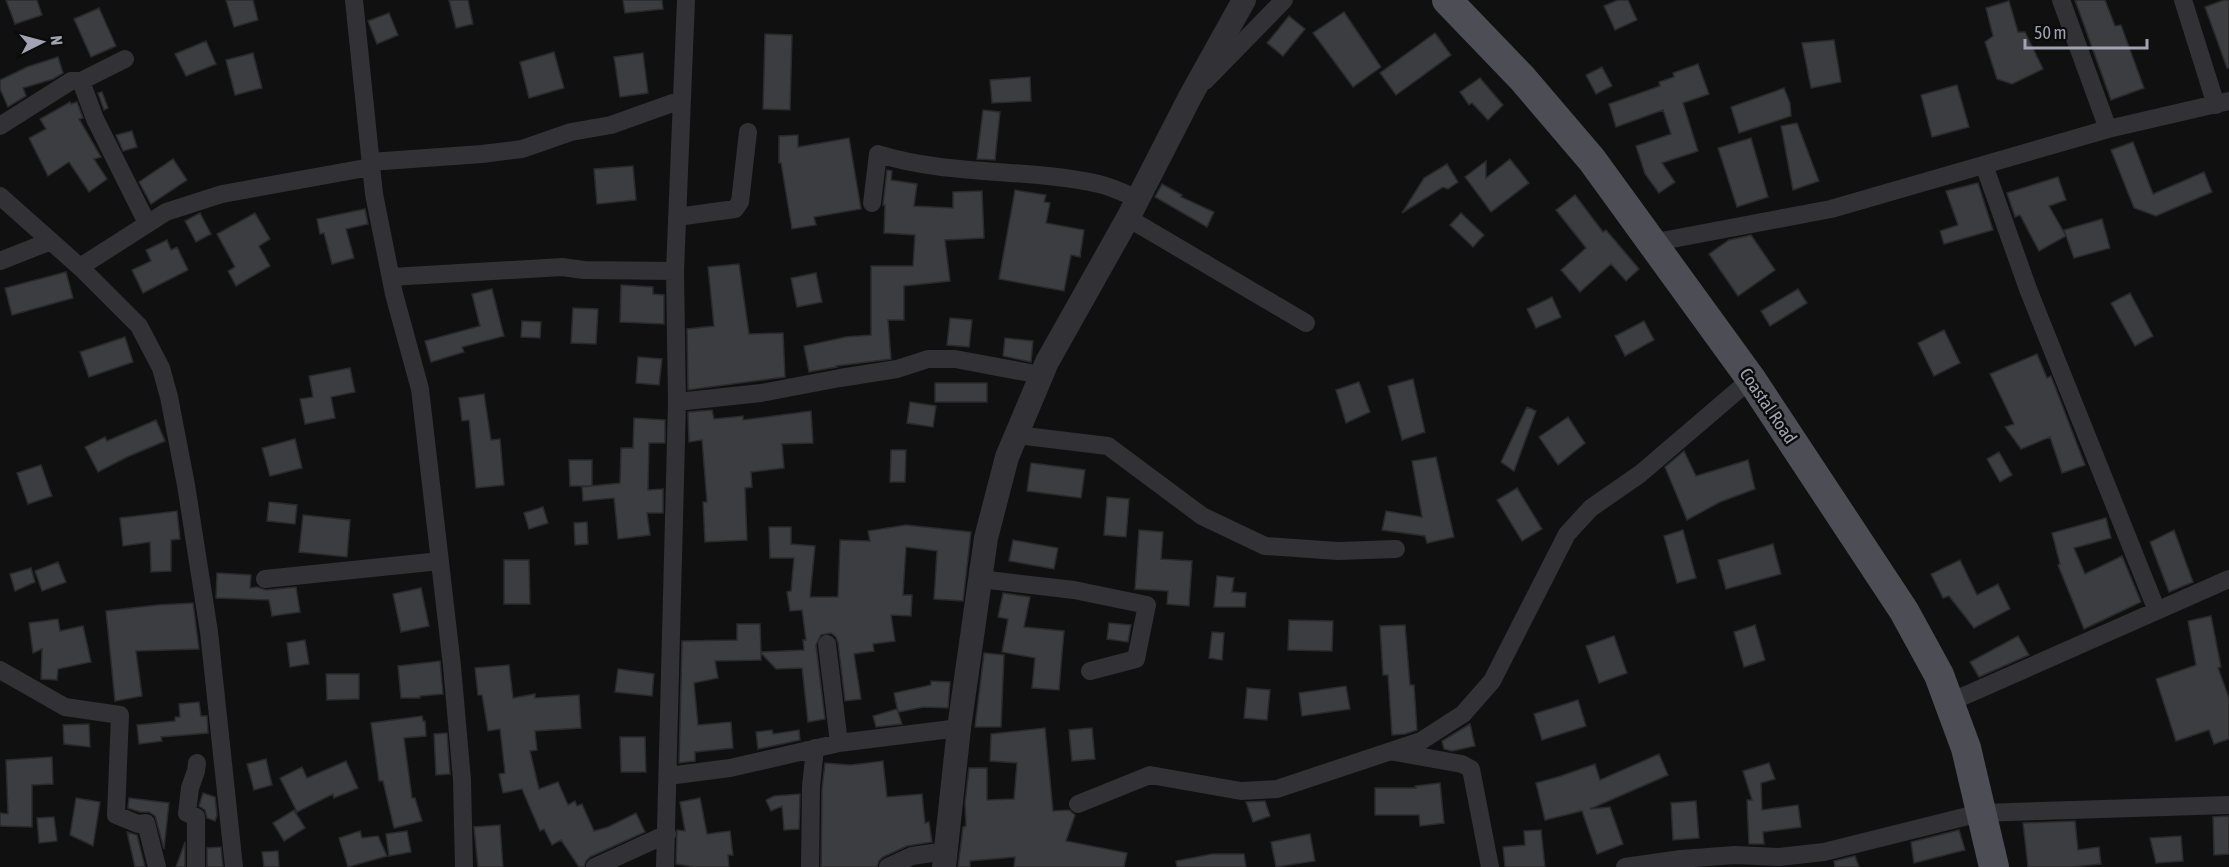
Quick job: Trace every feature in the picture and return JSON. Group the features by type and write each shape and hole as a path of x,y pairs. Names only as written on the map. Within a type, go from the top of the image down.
{"main road":[{"name":"Coastal Road","path":"1447,0 1522,78 1592,160 1751,379 1905,612 1939,675 1965,748 1994,867"}],"street":[{"path":"354,0 374,194 391,278 420,389 452,666 462,780 464,867"},
{"path":"665,867 677,402 675,271 686,0"},
{"path":"888,867 912,856 945,859 959,728 986,538 1007,458 1047,362 1133,208 1244,0"},
{"path":"1190,98 1284,0"},
{"path":"2061,0 2108,129"},
{"path":"1651,243 1831,209 2108,129 2222,103 2183,0"},
{"path":"0,126 71,81 81,81 125,59"},
{"path":"81,81 94,118 147,223"},
{"path":"80,267 166,212 222,194 371,164 522,149 571,132 611,125 681,99"},
{"path":"677,217 735,208 740,202 748,132"},
{"path":"872,203 878,154 905,162 1042,175 1100,184 1306,323"},
{"path":"1984,165 2028,289 2157,611"},
{"path":"0,196 80,267 139,326 161,368 170,397 209,632 214,699 234,867"},
{"path":"0,261 51,241"},
{"path":"391,278 562,267 584,270 675,271"},
{"path":"677,402 761,393 897,369 928,359 955,359 1041,375"},
{"path":"1078,804 1150,775 1241,791 1277,789 1421,741 1462,714 1492,681 1567,534 1591,508 1640,474 1751,379"},
{"path":"1017,435 1108,446 1202,516 1265,546 1338,550 1396,549"},
{"path":"265,579 440,561"},
{"path":"980,579 1074,590 1147,605 1136,659 1090,671"},
{"path":"1948,703 2229,579"},
{"path":"827,644 839,743"},
{"path":"0,670 65,707 120,715 116,816 138,824 146,823 157,867"},
{"path":"668,776 730,768 839,743 959,728"},
{"path":"810,867 811,787 815,748"},
{"path":"1391,751 1462,764 1471,769 1490,867"},
{"path":"196,763 187,813 196,817 196,867"},
{"path":"1625,867 1681,858 1736,861 1779,857 1825,859 1980,813 2229,805"},
{"path":"595,867 667,834"}],"building":[{"path":"6,0 37,0 42,15 15,24"},
{"path":"226,0 253,0 258,20 234,27"},
{"path":"449,0 468,0 473,24 456,28"},
{"path":"623,0 662,0 663,9 625,13"},
{"path":"1618,0 1628,0 1637,20 1615,30 1604,6"},
{"path":"2075,0 2105,0 2115,26 2121,25 2144,88 2111,100"},
{"path":"2229,0 2229,68 2227,68 2205,7"},
{"path":"2009,1 2018,32 2025,32 2043,69 2012,84 1997,79 1985,42 1993,36 1986,8"},
{"path":"99,8 116,46 91,57 74,19"},
{"path":"1344,12 1381,67 1353,87 1313,33"},
{"path":"389,13 398,35 377,44 368,21"},
{"path":"1289,16 1305,29 1283,56 1267,43"},
{"path":"1435,33 1451,55 1396,95 1380,73"},
{"path":"765,34 792,35 790,110 763,109"},
{"path":"1834,40 1841,82 1811,88 1802,43"},
{"path":"206,41 216,64 186,76 175,54"},
{"path":"554,52 564,88 529,98 520,62"},
{"path":"253,53 262,88 235,95 226,60"},
{"path":"643,53 648,93 620,97 614,57"},
{"path":"58,57 63,73 53,79 23,88 26,96 8,107 0,89 0,80 27,67"},
{"path":"1698,64 1709,94 1683,103 1698,151 1662,163 1675,182 1659,193 1645,174 1636,146 1671,134 1663,110 1616,127 1609,104 1660,86 1659,82 1674,77 1673,73"},
{"path":"1602,67 1612,86 1596,94 1586,75"},
{"path":"1030,77 1031,101 992,103 990,80"},
{"path":"1480,78 1503,105 1488,120 1472,103 1469,105 1460,92"},
{"path":"1957,85 1969,127 1932,137 1921,95"},
{"path":"1784,88 1790,103 1791,116 1739,133 1731,107"},
{"path":"102,92 108,108 104,110 98,93"},
{"path":"70,102 71,104 77,102 83,118 79,119 101,157 94,159 107,179 89,192 69,162 48,176 29,138 46,129 40,119"},
{"path":"983,110 1000,112 995,160 977,159"},
{"path":"1797,123 1819,181 1793,190 1781,126"},
{"path":"132,131 137,147 123,151 116,135"},
{"path":"798,135 798,147 849,138 861,209 814,217 816,225 792,229 781,163 779,163 779,136"},
{"path":"1751,138 1768,197 1737,207 1718,148"},
{"path":"2133,142 2153,194 2204,172 2212,192 2156,216 2134,208 2111,150"},
{"path":"173,159 187,180 151,204 139,182"},
{"path":"1510,159 1529,183 1491,212 1465,177 1486,161 1486,178"},
{"path":"1447,164 1458,182 1448,189 1443,187 1402,213 1424,178"},
{"path":"633,166 636,200 597,204 594,169"},
{"path":"887,170 892,171 891,180 917,184 914,206 953,208 953,192 982,191 984,238 945,240 950,281 904,286 904,320 888,320 891,359 809,372 804,346 846,337 871,335 871,266 913,266 915,235 884,233 885,205 883,205"},
{"path":"2058,177 2066,200 2049,206 2066,236 2039,251 2020,215 2015,217 2007,193"},
{"path":"1978,183 1993,230 1944,244 1940,231 1958,225 1946,191"},
{"path":"1162,184 1182,195 1181,197 1214,212 1207,227 1155,197"},
{"path":"1015,190 1046,195 1044,202 1050,203 1046,223 1084,230 1080,257 1071,255 1064,291 999,279"},
{"path":"1575,195 1603,232 1606,230 1639,269 1626,281 1611,264 1580,292 1561,270 1586,248 1556,210"},
{"path":"365,209 368,224 346,229 354,258 332,264 324,233 320,234 317,219"},
{"path":"200,213 211,234 196,242 185,221"},
{"path":"255,213 270,239 259,246 270,266 236,286 228,271 235,267 217,234"},
{"path":"1461,213 1484,235 1473,247 1450,225"},
{"path":"2102,219 2110,248 2074,258 2064,230"},
{"path":"1751,235 1775,270 1738,296 1709,254 1729,240"},
{"path":"167,240 171,250 177,247 188,270 143,293 132,270 151,261 146,250"},
{"path":"739,264 749,334 783,333 785,377 688,390 687,329 714,326 708,267"},
{"path":"66,272 73,298 12,315 5,288"},
{"path":"816,273 822,302 797,307 791,278"},
{"path":"621,285 653,287 653,294 664,295 664,324 620,322"},
{"path":"492,289 504,336 462,347 464,352 431,362 425,341 480,326 472,294"},
{"path":"1798,289 1807,303 1770,326 1761,311"},
{"path":"2130,293 2153,336 2135,346 2111,303"},
{"path":"1552,297 1561,317 1536,328 1527,309"},
{"path":"573,308 598,309 596,344 571,343"},
{"path":"950,318 972,320 969,347 947,345"},
{"path":"522,321 541,322 540,338 521,337"},
{"path":"1644,321 1654,340 1625,356 1615,336"},
{"path":"1944,330 1960,363 1934,376 1918,343"},
{"path":"125,337 133,362 89,377 80,352"},
{"path":"1005,338 1033,341 1031,362 1003,356"},
{"path":"2037,354 2047,378 2051,376 2085,465 2062,473 2050,437 2021,449 2005,427 2014,424 1990,374"},
{"path":"638,357 662,359 659,385 636,383"},
{"path":"350,368 355,392 331,397 335,418 305,424 300,399 313,397 309,376"},
{"path":"1413,379 1425,432 1402,440 1388,386"},
{"path":"1359,382 1370,412 1346,423 1336,390"},
{"path":"935,383 987,383 987,402 935,402"},
{"path":"484,394 491,440 500,439 504,485 476,488 469,420 462,421 459,398"},
{"path":"910,402 936,406 933,427 907,423"},
{"path":"1527,407 1536,411 1514,471 1501,462"},
{"path":"712,410 714,419 743,416 743,420 811,411 813,443 782,444 784,468 751,472 752,487 745,488 747,540 705,542 703,502 707,502 702,440 689,442 688,412"},
{"path":"1568,417 1585,443 1558,465 1539,437"},
{"path":"634,418 665,420 665,443 649,443 648,490 663,489 663,513 647,513 650,535 618,539 614,498 583,501 582,487 620,483 621,448 633,448"},
{"path":"156,420 165,441 98,472 85,447 105,437 107,441"},
{"path":"295,439 302,468 270,476 262,448"},
{"path":"891,450 906,450 905,482 890,482"},
{"path":"1684,451 1696,476 1748,460 1755,489 1720,502 1687,520 1665,467"},
{"path":"1999,452 2012,475 2000,482 1987,459"},
{"path":"1436,457 1454,537 1427,543 1425,536 1382,530 1386,511 1422,517 1412,461"},
{"path":"569,460 592,460 592,486 570,486"},
{"path":"1031,463 1085,470 1081,498 1027,491"},
{"path":"41,465 52,496 28,504 17,473"},
{"path":"1517,488 1542,529 1522,541 1497,500"},
{"path":"1107,497 1129,499 1126,537 1104,535"},
{"path":"269,502 297,505 295,524 267,521"},
{"path":"543,507 548,523 529,529 524,513"},
{"path":"177,511 180,539 171,540 171,571 151,572 150,542 123,546 120,518"},
{"path":"303,515 350,520 347,557 299,552"},
{"path":"2106,518 2111,538 2074,548 2085,574 2122,556 2141,602 2084,629 2058,565 2060,564 2052,533"},
{"path":"587,522 588,544 575,545 574,523"},
{"path":"906,525 971,532 963,601 934,599 937,551 906,547 903,595 912,595 911,616 891,615 895,641 873,644 874,651 854,654 861,699 845,701 838,643 836,637 831,633 821,635 816,645 825,719 808,722 802,668 776,669 761,653 761,660 715,661 718,678 694,683 698,725 731,722 733,748 695,752 695,761 679,763 682,641 737,640 737,624 760,624 761,652 804,650 803,640 806,640 802,610 790,611 787,592 791,591 794,558 770,558 769,527 791,527 791,544 815,546 810,597 838,597 840,540 870,541 868,531"},
{"path":"1139,530 1163,532 1161,559 1192,561 1189,606 1167,604 1168,591 1135,589"},
{"path":"1683,530 1696,578 1677,583 1664,536"},
{"path":"2174,530 2193,582 2169,592 2150,542"},
{"path":"1013,540 1058,548 1054,569 1009,561"},
{"path":"1773,544 1781,574 1726,589 1718,560"},
{"path":"504,560 529,560 530,604 504,604"},
{"path":"1960,560 1977,595 1998,584 2010,609 1974,628 1949,596 1943,598 1931,574"},
{"path":"58,562 66,582 42,591 35,571"},
{"path":"31,568 35,582 15,591 10,574"},
{"path":"217,573 251,575 250,588 257,587 266,590 296,587 300,612 272,616 269,600 216,598"},
{"path":"1217,576 1234,578 1232,592 1246,593 1245,607 1214,607"},
{"path":"421,588 429,626 401,632 393,594"},
{"path":"1003,593 1030,597 1024,627 1064,631 1059,690 1032,688 1035,658 1002,652 1008,619 998,617"},
{"path":"193,603 199,649 136,651 142,696 115,701 106,611"},
{"path":"2211,616 2221,667 2218,668 2229,698 2229,739 2214,744 2209,730 2176,741 2156,679 2196,665 2188,621"},
{"path":"58,619 60,631 83,626 91,662 58,669 57,680 41,679 42,649 33,653 29,623"},
{"path":"1289,620 1333,621 1332,651 1288,650"},
{"path":"1109,623 1131,625 1128,642 1107,639"},
{"path":"1405,625 1410,685 1414,685 1417,730 1392,735 1388,675 1383,675 1380,626"},
{"path":"1755,625 1765,660 1744,667 1734,632"},
{"path":"1212,632 1224,633 1222,660 1209,658"},
{"path":"1614,636 1627,673 1599,683 1586,646"},
{"path":"2018,636 2029,655 1979,677 1970,662"},
{"path":"305,640 309,664 290,667 287,643"},
{"path":"984,653 1004,655 1001,727 975,727"},
{"path":"440,661 443,694 420,696 420,698 401,698 398,666"},
{"path":"509,665 513,698 535,694 535,698 579,695 581,728 535,731 537,750 530,751 539,789 558,782 568,805 575,801 577,806 582,804 594,831 608,827 636,813 645,832 590,857 584,867 579,867 561,840 552,845 544,829 540,831 522,789 503,793 499,774 505,773 500,729 488,731 482,695 478,695 475,668"},
{"path":"618,669 654,674 652,696 615,692"},
{"path":"326,674 359,674 359,699 327,700"},
{"path":"931,681 950,682 948,708 924,707 898,712 894,693 931,685"},
{"path":"1346,686 1350,709 1302,716 1299,693"},
{"path":"1247,688 1270,690 1267,720 1244,718"},
{"path":"1578,700 1586,726 1542,740 1534,714"},
{"path":"199,702 201,716 207,716 208,733 161,737 162,741 139,744 137,725 175,721 175,717 180,717 179,704"},
{"path":"897,709 902,724 876,727 873,716"},
{"path":"422,716 425,721 426,736 404,738 412,798 415,798 422,821 394,828 383,781 379,781 371,723"},
{"path":"89,724 90,747 64,744 63,725"},
{"path":"1470,724 1475,746 1452,751 1444,749 1442,741"},
{"path":"1045,728 1053,811 1069,810 1075,815 1066,841 1127,853 1124,867 1014,867 1015,857 970,861 970,867 958,867 963,827 966,826 965,803 969,768 987,768 987,800 1014,799 1017,763 990,761 991,734"},
{"path":"1092,728 1095,759 1072,761 1069,730"},
{"path":"772,730 773,734 799,730 800,740 758,749 756,732"},
{"path":"447,733 450,774 436,775 434,734"},
{"path":"620,737 645,737 646,772 621,772"},
{"path":"1659,754 1668,775 1590,809 1610,807 1623,844 1597,854 1582,811 1545,820 1536,783 1595,764 1600,780"},
{"path":"52,757 53,784 32,785 32,827 0,826 0,813 8,814 6,760"},
{"path":"266,759 272,785 254,790 247,764"},
{"path":"346,761 358,788 334,798 333,794 297,812 280,778 302,767 307,778"},
{"path":"883,761 887,797 922,794 925,823 929,822 932,842 907,846 883,857 877,867 821,867 822,788 825,763 851,765"},
{"path":"1769,763 1775,779 1761,783 1762,810 1798,805 1801,827 1763,832 1764,844 1749,844 1747,800 1752,800 1743,771"},
{"path":"1440,783 1444,823 1420,826 1419,815 1375,815 1375,788 1416,788 1415,786"},
{"path":"203,793 215,797 217,815 215,821 207,818 205,810 199,806"},
{"path":"800,794 799,829 784,830 782,806 771,811 766,800 774,796"},
{"path":"76,798 100,802 93,846 70,835"},
{"path":"129,798 169,803 164,849 155,816 149,812 128,808"},
{"path":"700,798 707,834 730,831 733,855 728,855 729,867 694,867 676,864 677,830 685,831 680,802"},
{"path":"1265,801 1270,816 1253,822 1246,802"},
{"path":"1696,801 1699,838 1673,840 1671,803"},
{"path":"294,810 305,828 284,841 273,823"},
{"path":"2229,816 2229,854 2214,855 2213,817"},
{"path":"54,817 57,841 39,843 37,818"},
{"path":"2075,821 2078,850 2099,847 2101,864 2072,867 2028,867 2023,823"},
{"path":"500,825 503,867 478,867 474,827"},
{"path":"1541,830 1545,867 1505,867 1503,847 1525,845 1524,831"},
{"path":"1959,830 1965,850 1914,863 1911,842"},
{"path":"360,831 362,838 378,836 387,856 348,867 339,838"},
{"path":"407,831 411,852 389,856 386,834"},
{"path":"127,832 137,835 145,867 135,867"},
{"path":"1310,834 1315,861 1276,867 1271,842"},
{"path":"2181,836 2183,861 2156,863 2150,838"},
{"path":"185,842 185,867 176,867"},
{"path":"221,847 223,867 207,867 207,848"},
{"path":"278,851 279,867 264,867 262,852"},
{"path":"1212,854 1244,854 1246,867 1177,867 1176,861"},
{"path":"1855,856 1859,867 1835,867 1834,861"}]}
